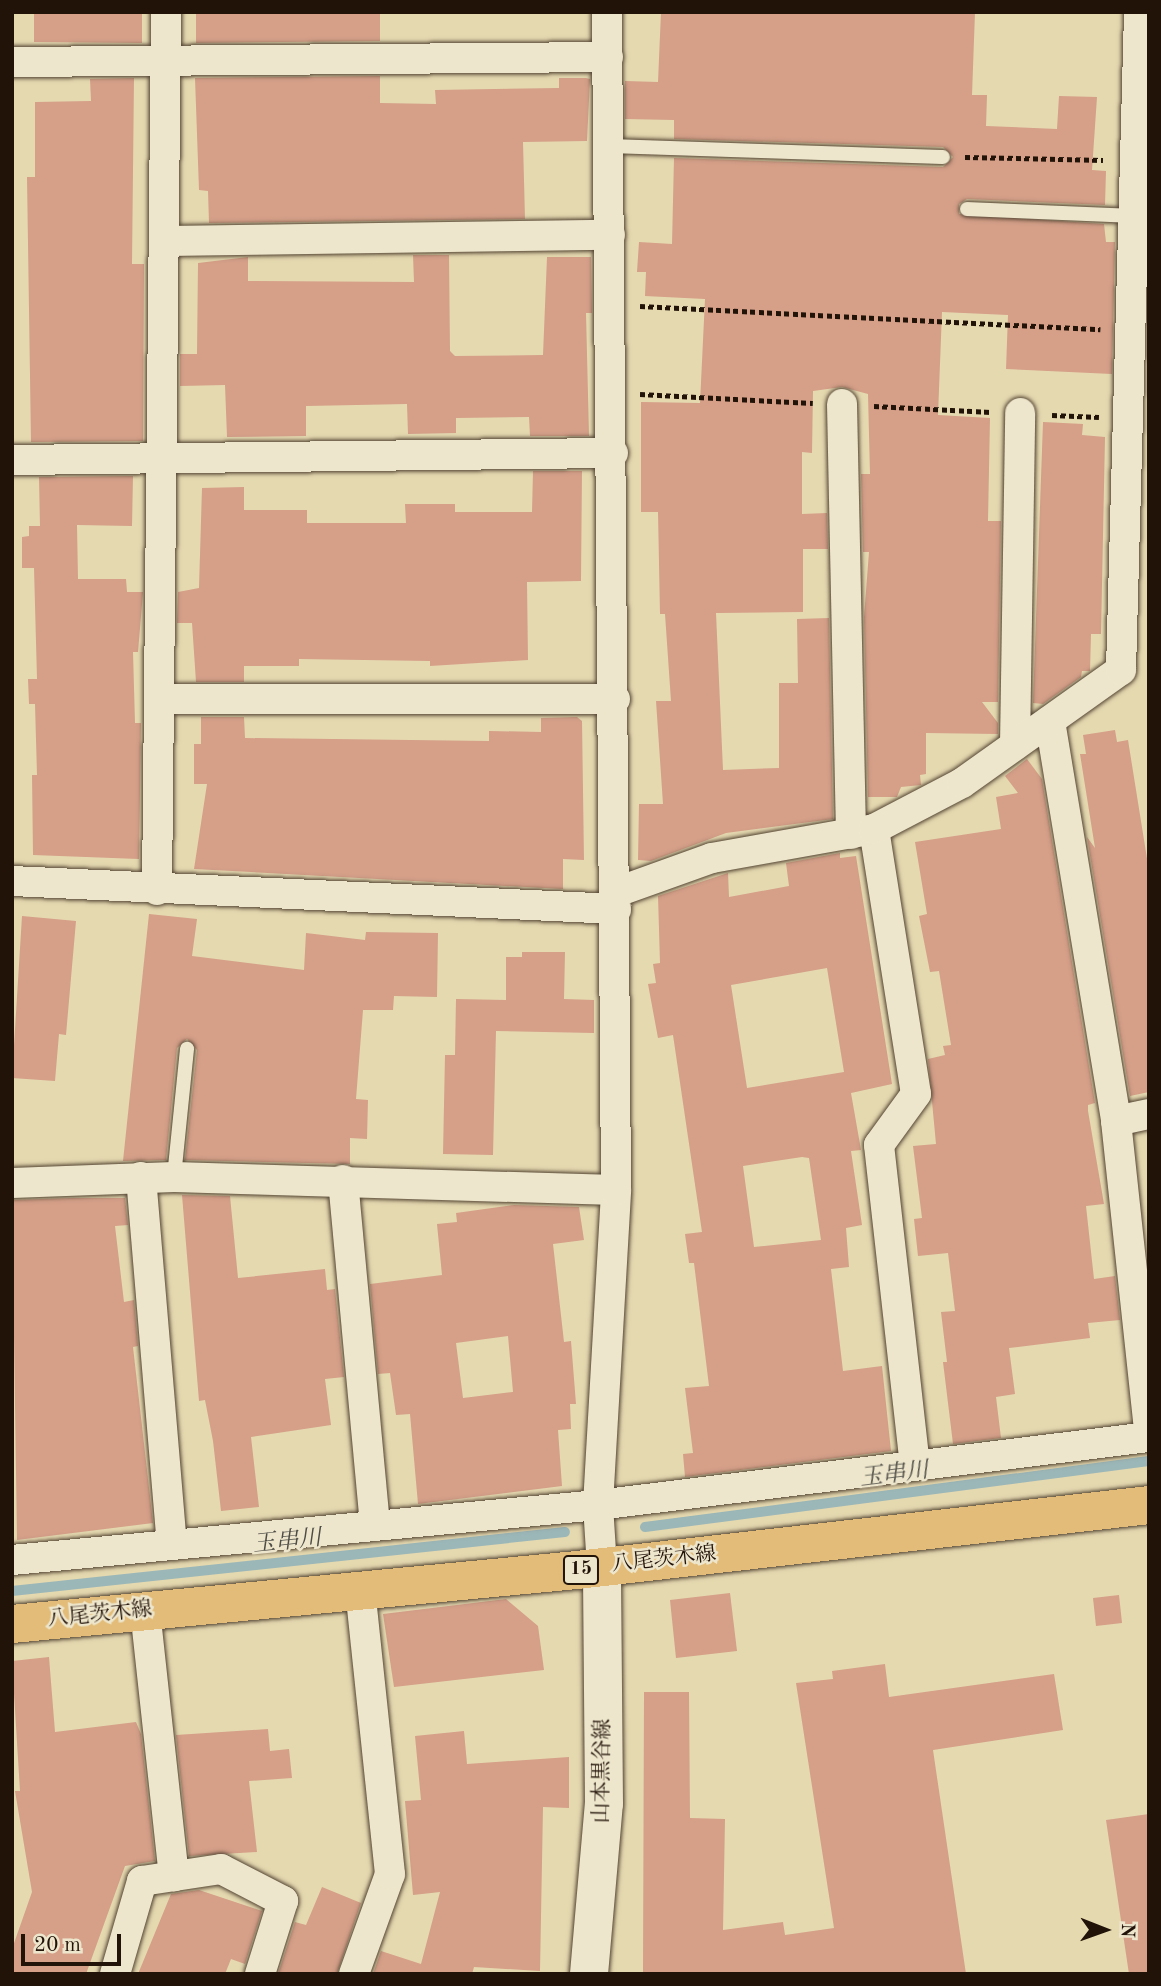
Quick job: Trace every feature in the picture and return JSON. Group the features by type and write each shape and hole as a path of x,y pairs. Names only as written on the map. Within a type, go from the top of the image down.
{"main road":[{"name":"八尾茨木線","path":"12,1624 360,1588 602,1567 1149,1505"},
{"name":"山本黒谷線","path":"589,1974 604,1804 602,1567"}],"street":[{"path":"158,890 166,12"},
{"path":"602,1567 598,1505 616,1190 617,901 607,12"},
{"path":"12,881 158,890 617,901 712,858 862,832 962,783 1121,670 1138,448 1131,330 1140,296 1134,216 1140,154 1139,12"},
{"path":"12,62 608,57"},
{"path":"165,241 610,235"},
{"path":"842,404 862,832 916,1094 879,1145 915,1464"},
{"path":"1015,745 1020,413"},
{"path":"12,460 613,453"},
{"path":"160,699 615,699"},
{"path":"1050,721 1116,1121 1149,1430"},
{"path":"1116,1121 1149,1114"},
{"path":"141,1177 172,1545"},
{"path":"12,1183 174,1177 616,1190"},
{"path":"343,1180 375,1526"},
{"path":"12,1560 598,1505 1149,1437"},
{"path":"354,1974 390,1874 360,1588"},
{"path":"145,1610 174,1876"},
{"path":"115,1974 142,1881 221,1869 283,1901 260,1974"}],"lane":[{"path":"609,146 943,157"},
{"path":"967,209 1134,216"},
{"path":"174,1177 187,1049"}],"path":[{"path":"943,157 1140,154"},
{"path":"611,305 1131,330"}],"building":[{"path":"34,12 142,12 142,43 34,42"},
{"path":"196,12 380,12 380,41 196,43"},
{"path":"661,12 975,12 972,95 987,95 986,126 1057,129 1059,96 1097,97 1092,170 1106,171 1105,205 967,199 959,204 959,214 1104,224 1106,242 1115,242 1112,374 1006,369 1008,315 942,312 938,415 990,418 988,521 1001,521 998,702 982,702 998,723 998,734 926,733 926,774 920,775 921,785 901,787 897,797 868,797 864,617 869,552 863,552 861,474 870,474 868,394 842,387 813,391 812,453 802,452 802,514 827,513 828,549 803,549 803,612 716,613 723,770 779,768 779,683 798,683 797,619 829,618 833,819 726,833 651,861 638,860 639,804 663,804 656,701 671,701 665,614 660,614 658,512 641,512 641,402 700,403 705,299 645,296 646,272 637,272 639,242 672,244 674,158 943,167 953,157 943,147 674,139 674,120 625,119 625,81 658,82"},
{"path":"380,76 380,103 436,104 435,90 559,88 559,78 590,79 587,141 523,142 525,219 209,223 208,191 199,190 195,78"},
{"path":"134,78 132,264 144,264 143,441 31,442 27,177 35,177 35,102 91,101 90,79"},
{"path":"413,255 449,255 450,351 455,356 543,355 547,257 591,257 592,313 586,313 589,436 530,436 529,417 456,418 456,433 408,434 407,404 306,406 306,436 227,437 225,385 180,386 180,354 197,354 198,263 248,257 248,281 414,282"},
{"path":"1043,422 1083,424 1082,435 1105,437 1101,634 1091,634 1090,671 1082,671 1081,677 1043,704 1033,703"},
{"path":"533,471 582,471 581,581 527,582 528,660 430,666 430,661 299,659 299,666 244,666 244,682 196,682 192,623 177,623 178,592 199,588 202,488 244,487 244,510 307,510 307,523 406,523 405,504 455,504 455,512 532,512"},
{"path":"133,476 132,526 77,525 78,579 126,579 127,592 143,592 138,652 133,652 135,723 141,723 139,859 33,855 32,775 37,775 35,704 29,704 28,679 37,679 34,568 22,568 22,537 29,536 29,526 40,526 39,477"},
{"path":"201,717 244,717 245,738 489,741 489,731 541,732 541,718 577,717 582,721 584,860 563,859 563,889 194,869 207,784 194,784 194,744 201,744"},
{"path":"1115,730 1117,742 1128,740 1149,871 1149,1092 1130,1096 1087,837 1095,848 1080,754 1086,754 1083,735"},
{"path":"1027,759 1042,779 1095,1103 1088,1105 1088,1111 1104,1204 1086,1206 1094,1279 1115,1276 1120,1320 1088,1323 1090,1338 1009,1348 1015,1394 996,1397 1001,1438 953,1444 943,1362 947,1362 941,1312 955,1311 948,1253 918,1256 914,1219 922,1218 913,1146 936,1144 928,1059 945,1055 943,1046 951,1045 939,971 930,972 919,916 927,914 915,842 1001,829 996,797 1018,793 1005,776"},
{"path":"840,853 840,858 856,856 892,1084 851,1093 861,1150 851,1151 862,1225 846,1228 849,1267 831,1269 843,1371 882,1366 891,1451 685,1477 683,1454 693,1453 685,1388 709,1386 694,1263 689,1263 685,1234 702,1232 673,1035 658,1038 648,984 656,983 653,964 660,963 658,896 728,873 729,897 789,886 786,863","holes":["827,968 844,1072 747,1088 731,985","809,1158 821,1240 754,1247 743,1166"]},
{"path":"149,914 197,919 192,956 304,970 306,933 365,940 366,932 438,933 437,997 394,996 393,1010 363,1010 356,1099 368,1100 367,1139 350,1138 350,1164 185,1160 197,1050 187,1039 177,1048 166,1160 123,1161"},
{"path":"22,916 76,921 66,1035 59,1034 55,1081 12,1078"},
{"path":"522,952 565,952 564,999 594,1000 594,1033 496,1031 493,1155 443,1154 445,1055 455,1055 456,999 506,1000 506,957 522,957"},
{"path":"182,1195 230,1196 238,1278 325,1269 327,1290 335,1289 344,1377 325,1379 331,1425 251,1437 259,1507 221,1511 205,1400 199,1401"},
{"path":"125,1198 128,1225 115,1226 124,1302 134,1300 138,1346 133,1347 153,1523 17,1540 12,1200"},
{"path":"514,1205 579,1207 584,1240 553,1244 564,1342 571,1341 576,1404 570,1404 571,1429 558,1430 562,1486 418,1504 410,1414 396,1415 390,1373 378,1374 370,1284 442,1275 437,1224 457,1222 456,1213","holes":["508,1336 513,1392 463,1398 456,1343"]},
{"path":"730,1593 737,1651 676,1658 670,1600"},
{"path":"1119,1595 1122,1623 1096,1626 1093,1598"},
{"path":"506,1599 538,1626 544,1670 394,1687 383,1614"},
{"path":"49,1657 55,1732 136,1722 141,1734 155,1861 125,1866 86,1974 12,1974 12,1949 32,1892 15,1791 20,1791 12,1661"},
{"path":"885,1664 889,1697 1054,1674 1063,1730 933,1750 966,1974 643,1974 644,1692 689,1692 690,1818 725,1819 723,1930 783,1922 785,1935 834,1928 796,1683 833,1679 832,1671"},
{"path":"268,1729 270,1751 289,1749 292,1778 249,1781 257,1852 189,1856 176,1735"},
{"path":"464,1731 467,1764 569,1757 569,1808 543,1807 540,1971 474,1967 472,1974 373,1974 381,1951 421,1964 440,1892 413,1895 405,1801 421,1800 415,1736"},
{"path":"1149,1814 1149,1974 1129,1974 1106,1820"},
{"path":"322,1887 361,1903 337,1974 278,1974 295,1922 306,1925"},
{"path":"199,1890 262,1911 245,1964 231,1959 225,1974 138,1974 171,1894"}],"waterway":[{"name":"玉串川","path":"645,1527 1149,1461"},
{"name":"玉串川","path":"12,1591 565,1532"}]}
